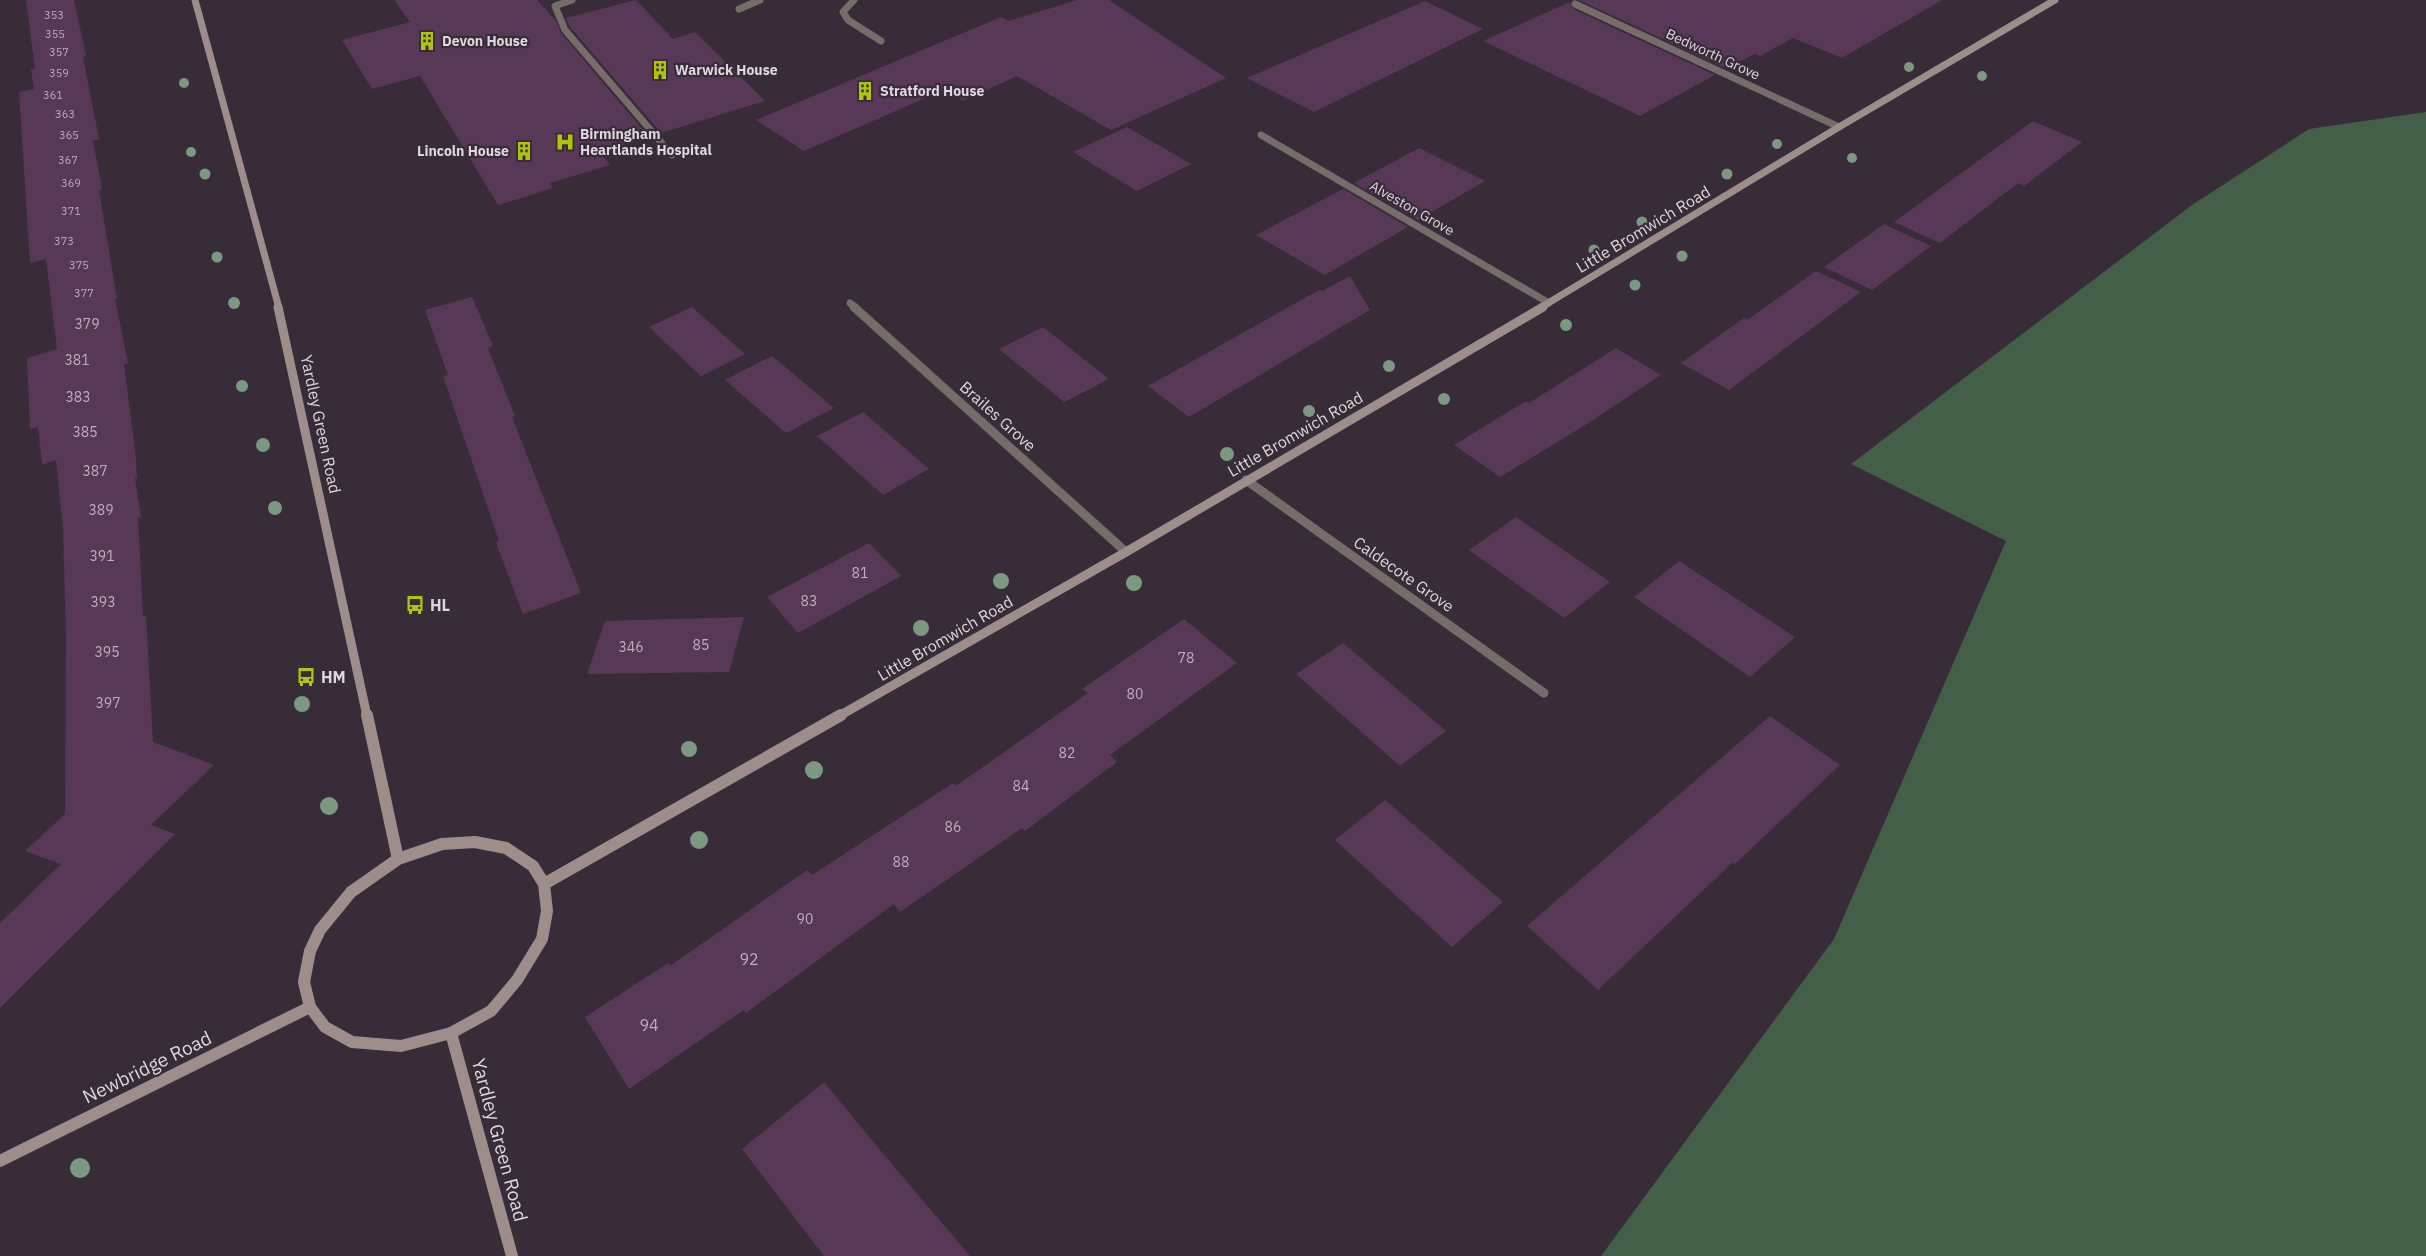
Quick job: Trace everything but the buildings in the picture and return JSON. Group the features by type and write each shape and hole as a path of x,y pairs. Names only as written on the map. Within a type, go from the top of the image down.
{"street":[{"name":"Yardley Green Road","path":"195,0 277,301 398,859"},
{"path":"572,0 555,6 565,30 672,155"},
{"path":"739,9 760,0"},
{"path":"854,0 843,12 848,20 881,41"},
{"name":"Little Bromwich Road","path":"544,884 1126,552 1550,303 1839,127 2054,0"},
{"name":"Bedworth Grove","path":"1576,4 1839,127"},
{"name":"Alveston Grove","path":"1261,135 1550,303"},
{"name":"Brailes Grove","path":"850,303 1126,552"},
{"name":"Caldecote Grove","path":"1246,480 1544,692"},
{"path":"474,842 506,848 533,866 544,884 547,911 542,939 517,980 491,1011 451,1033 401,1046 352,1042 325,1028 310,1007 304,982 310,951 320,930 350,892 398,859 442,844 474,842"},
{"name":"Newbridge Road","path":"0,1161 310,1007"},
{"name":"Yardley Green Road","path":"451,1033 512,1256"}],"green space":[{"path":"2426,112 2426,1256 1601,1256 1834,939 2006,541 1851,464 2192,205 2309,129"}],"place":[{"name":"Devon House","path":"427,41"},
{"name":"Warwick House","path":"660,70"},
{"name":"Stratford House","path":"865,91"},
{"name":"Birmingham Heartlands Hospital","path":"565,142"},
{"name":"Lincoln House","path":"524,151"},
{"name":"HL","path":"415,605"},
{"name":"HM","path":"306,677"}]}
